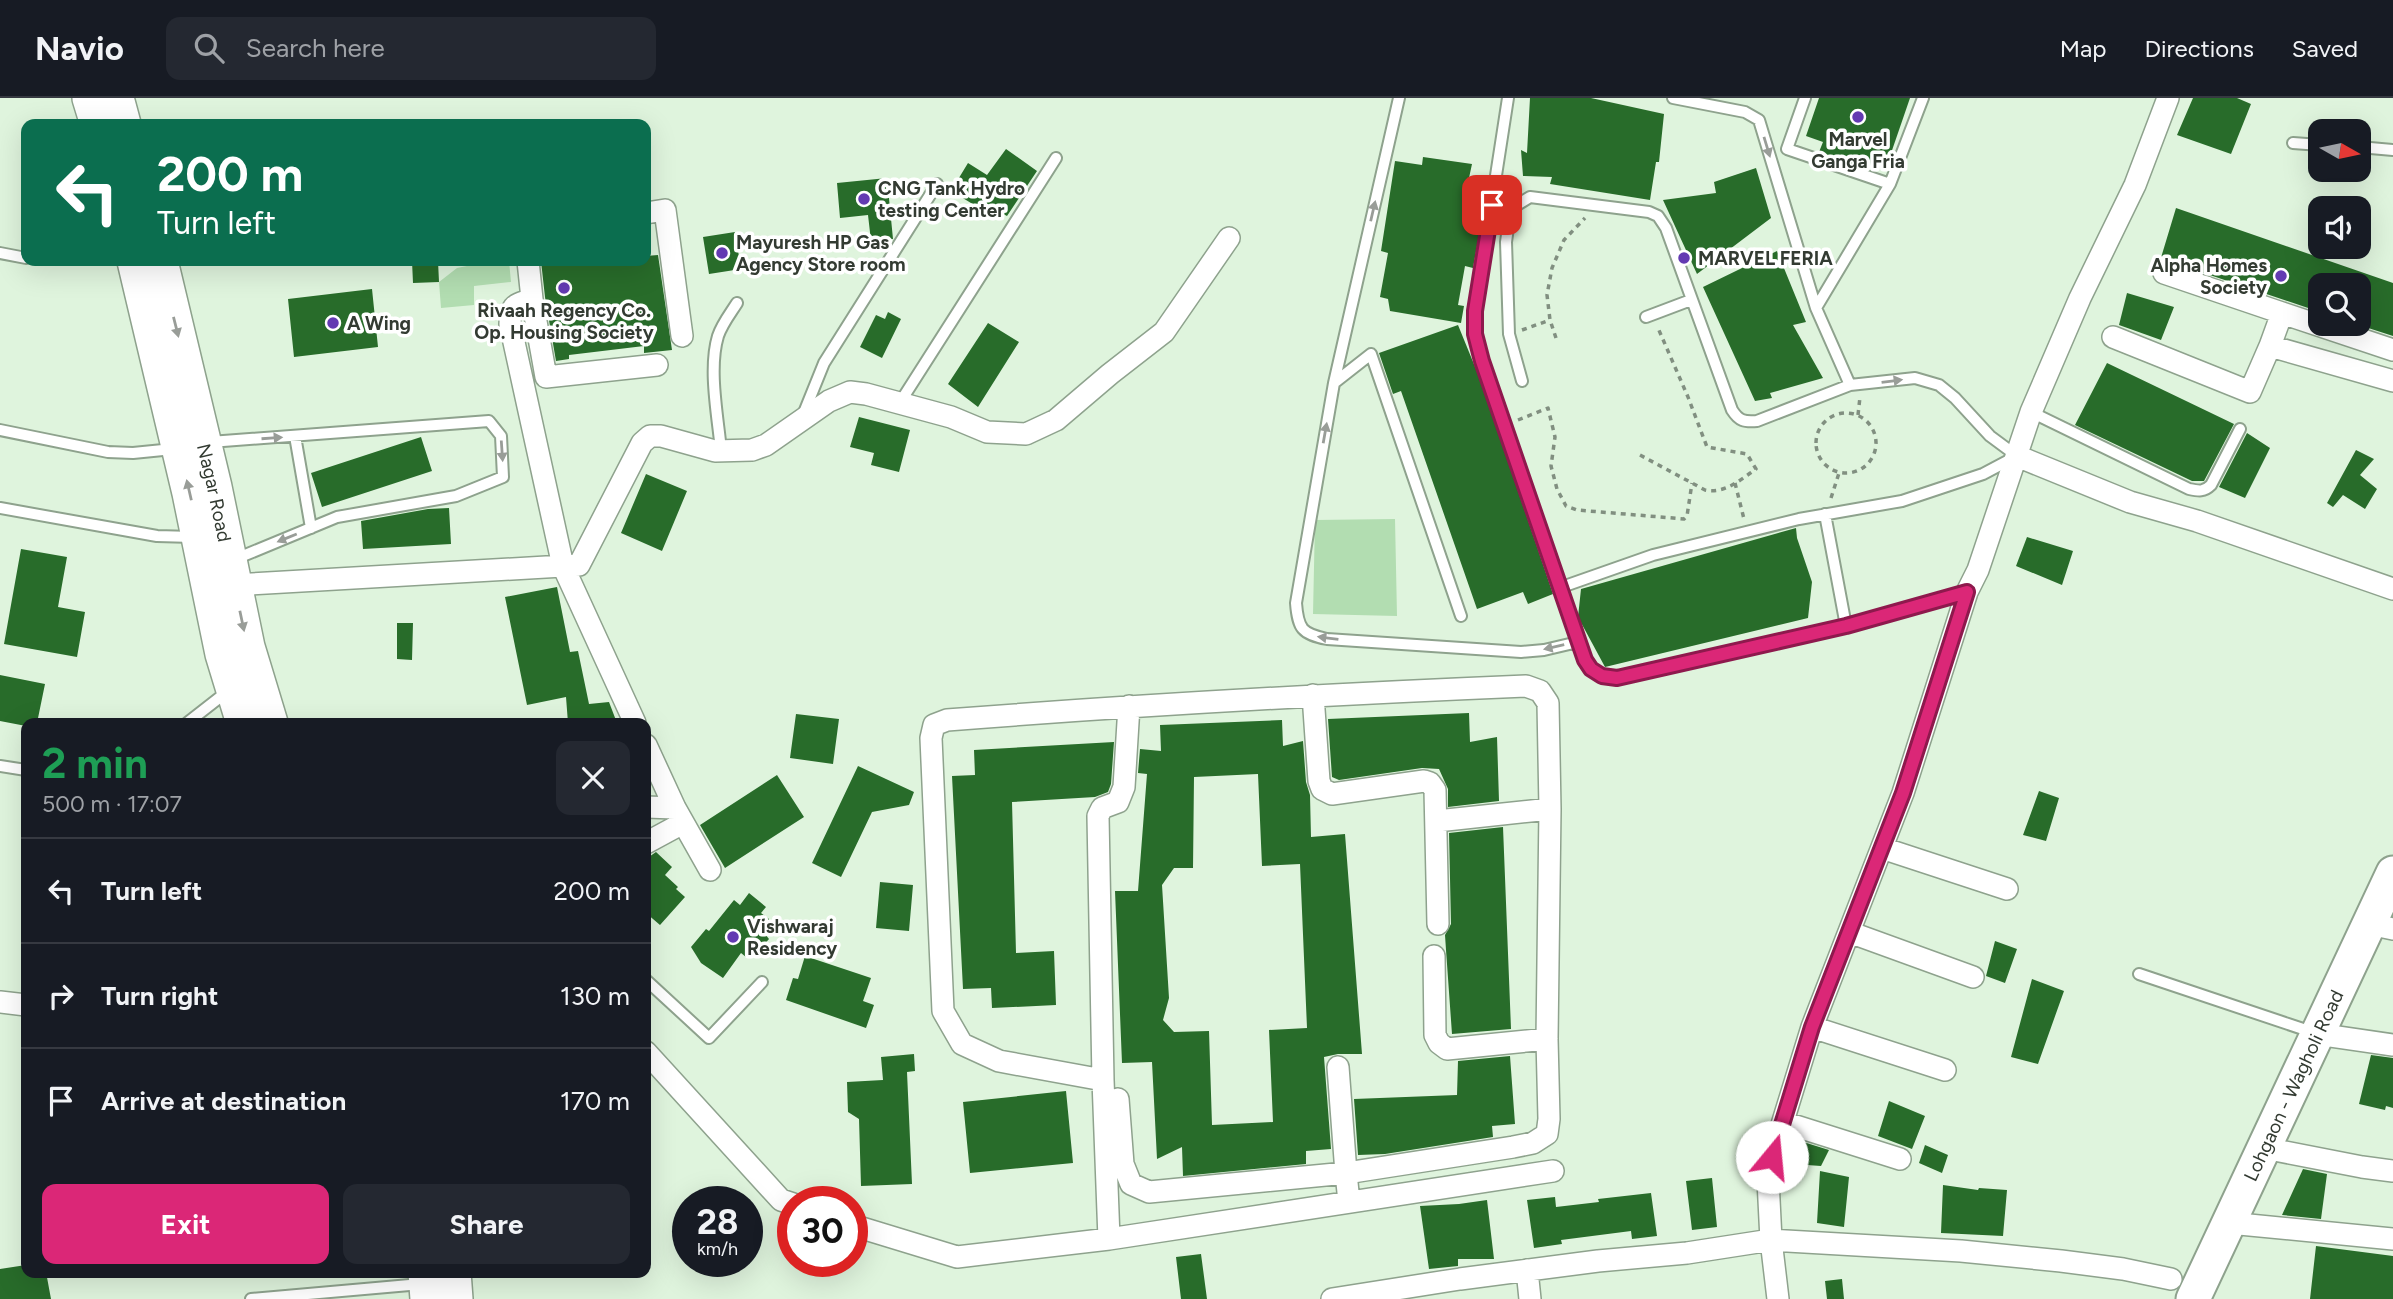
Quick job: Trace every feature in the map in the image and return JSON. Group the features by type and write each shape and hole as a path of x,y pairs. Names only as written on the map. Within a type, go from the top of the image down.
{"highway":[{"path":"90,98 96,119"},
{"path":"116,98 122,119"},
{"name":"Nagar Road","path":"137,266 232,573 247,647 268,718"},
{"name":"Nagar Road","path":"161,266 192,446 199,538 223,654 242,718"}],"main road":[{"name":"Lohgaon - Wagholi Road","path":"2182,1289 2229,1223 2317,1034 2381,926 2393,873"}],"street":[{"path":"1778,1299 1768,1180 1772,1157 1812,1027 1903,793 1967,592 1978,570 2031,412 2080,298 2135,185 2168,98"},
{"path":"651,212 665,210 682,336"},
{"path":"232,573 579,565 642,443 650,436 661,436 721,451 752,450 766,445 829,401 850,392 951,416 987,432 1026,434 1056,420 1164,332 1229,238"},
{"path":"529,266 546,377 657,365"},
{"path":"2164,273 2393,350"},
{"path":"532,299 515,305 510,312 510,324 564,566 633,718"},
{"path":"2113,337 2250,392 2282,313"},
{"path":"2270,346 2393,381"},
{"path":"2017,456 2130,502 2197,521 2393,589"},
{"path":"1102,1080 999,1061 962,1044 943,1011 931,738 934,725 947,720 1313,695 1526,686 1540,691 1548,703 1550,809 1547,1134 1533,1143 1513,1147 1346,1173 1149,1192 1131,1184 1123,1164 1112,989"},
{"path":"1313,695 1319,781 1322,789 1332,794 1424,781 1430,783 1435,790 1438,924"},
{"path":"1109,1239 1102,1080 1098,816 1102,808 1118,802 1124,787 1129,706"},
{"path":"651,756 679,816 710,870"},
{"path":"651,808 679,816"},
{"path":"1437,821 1550,809"},
{"path":"651,839 679,816"},
{"path":"1882,848 2007,889"},
{"path":"1849,932 1973,977"},
{"path":"1434,956 1435,1035 1439,1043 1447,1049 1547,1040"},
{"path":"0,1002 21,1004"},
{"path":"1812,1027 1945,1070"},
{"path":"2317,1034 2393,1045"},
{"path":"651,1057 777,1196"},
{"path":"1338,1067 1349,1202"},
{"path":"1783,1122 1900,1159"},
{"path":"2264,1148 2393,1171"},
{"path":"868,1230 957,1256 1109,1239 1553,1171"},
{"path":"2229,1223 2393,1239"},
{"path":"1343,1298 1527,1270 1687,1253 1771,1240 2049,1259 2123,1269 2182,1289"},
{"path":"1527,1270 1530,1299"}],"lane":[{"path":"1399,98 1334,383 1296,603 1300,628 1312,636 1327,639 1521,652 1578,642"},
{"path":"1508,98 1475,311 1475,334 1559,588 1578,642 1591,669 1602,676 1617,678 1846,626 1967,592"},
{"path":"1673,98 1745,112 1759,120 1816,308 1850,385"},
{"path":"1805,98 1787,149 1890,184"},
{"path":"1816,308 1890,184 1923,98"},
{"path":"2293,143 2308,144"},
{"path":"2371,149 2393,150"},
{"path":"899,404 1056,158"},
{"path":"800,421 824,363 937,184"},
{"path":"1522,382 1509,334 1506,242 1509,220 1517,205 1530,197 1649,212 1658,216 1666,228 1737,419 1745,422 1756,421 1850,385 1915,378 1939,384 1990,436 2017,456 1983,474 1902,501 1825,514 1653,555 1559,588"},
{"path":"0,253 21,257"},
{"path":"1646,317 1691,300"},
{"path":"721,451 715,348 725,321 737,303"},
{"path":"1334,383 1371,354 1461,616"},
{"path":"2031,412 2198,491 2206,490 2211,485 2240,429"},
{"path":"0,430 108,452 133,453 295,436 489,421 500,436 503,477 456,496 337,517 311,528 232,573"},
{"path":"295,436 311,528"},
{"path":"0,509 158,536 199,538"},
{"path":"1825,514 1846,626"},
{"path":"193,718 233,687"},
{"path":"0,766 21,769"},
{"path":"2139,974 2317,1034"},
{"path":"651,985 709,1038 762,982"},
{"path":"251,1299 438,1285"}],"path":[{"path":"1556,338 1550,320 1547,295 1552,268 1564,240 1587,216"},
{"path":"1640,455 1692,483 1716,492 1756,469 1747,454 1707,447 1660,331 1646,317"},
{"path":"1509,334 1550,320"},
{"path":"1518,420 1548,408 1555,437 1551,466 1557,489 1566,506 1577,510 1684,519 1687,516 1692,483"},
{"path":"1849,412 1867,421 1874,429 1876,450 1867,466 1858,471 1839,473 1830,470 1818,455 1816,435 1828,418 1849,412"},
{"path":"1825,514 1839,473"},
{"path":"1735,483 1747,532"}],"green space":[{"path":"509,266 511,282 474,286 474,305 441,308 439,282 457,268"},
{"path":"1395,519 1397,616 1313,614 1315,520"}],"building":[{"path":"1530,98 1591,98 1664,114 1659,162 1656,162 1650,200 1550,184 1552,177 1523,176 1521,150 1527,153"},
{"name":"Marvel Ganga Fria","path":"1819,98 1910,98 1888,162 1873,157 1869,168 1819,152 1823,142 1806,136"},
{"path":"2193,98 2237,98 2251,104 2231,154 2177,135"},
{"path":"1006,149 1037,171 1007,216 994,209 991,215 951,191 968,163 987,175"},
{"path":"1423,157 1472,164 1469,178 1483,180 1475,223 1481,224 1473,268 1465,266 1458,305 1464,306 1461,323 1390,311 1388,299 1380,297 1388,253 1381,251 1395,161 1422,165"},
{"path":"1756,168 1771,218 1697,274 1663,200 1716,193 1714,182"},
{"name":"CNG Tank Hydro testing Center","path":"887,178 893,239 871,241 868,215 840,218 837,183"},
{"name":"Alpha Homes Society","path":"2176,208 2308,254 2308,259 2324,259 2364,273 2308,273 2308,308 2168,261 2160,261"},
{"name":"Mayuresh HP Gas Agency Store room","path":"735,232 741,269 709,274 703,237"},
{"path":"1777,251 1806,322 1793,325 1823,378 1770,393 1772,398 1755,401 1703,287"},
{"name":"Rivaah Regency Co. Op. Housing Society","path":"658,255 672,350 644,353 644,346 569,355 569,359 556,361 542,266 651,266 651,256"},
{"path":"412,266 438,266 439,282 413,283"},
{"name":"Alpha Homes Society","path":"2371,275 2393,283 2393,336 2371,329"},
{"name":"A Wing","path":"372,289 378,347 294,357 288,299"},
{"path":"2127,293 2174,307 2161,340 2119,325"},
{"path":"888,312 901,319 882,358 860,347 876,315 885,319"},
{"path":"988,323 1019,342 978,407 948,384"},
{"path":"1458,325 1480,379 1553,594 1528,604 1523,592 1477,609 1401,391 1393,394 1379,353"},
{"path":"2107,363 2234,424 2204,481 2192,481 2075,425"},
{"path":"859,417 910,430 899,472 871,465 874,453 850,447"},
{"path":"2247,433 2270,448 2245,498 2219,487"},
{"path":"421,437 432,471 322,507 311,473"},
{"path":"2356,450 2374,459 2360,475 2377,489 2365,509 2343,495 2333,507 2327,503"},
{"path":"646,474 687,491 662,551 621,533"},
{"path":"449,508 451,544 363,549 361,521"},
{"path":"1796,528 1812,582 1808,618 1605,667 1578,617 1581,589"},
{"path":"2027,537 2073,551 2062,585 2016,566"},
{"path":"21,549 67,557 58,607 85,612 77,657 4,644"},
{"path":"557,587 570,652 578,651 589,704 609,702 615,718 568,718 566,697 527,705 505,597"},
{"path":"397,623 413,623 412,660 397,659"},
{"path":"0,675 45,684 38,718 21,718 21,725 0,721"},
{"path":"1469,713 1470,742 1497,737 1499,801 1448,807 1448,789 1439,769 1422,768 1339,780 1332,777 1328,719"},
{"path":"796,714 839,719 833,764 790,758"},
{"path":"1282,720 1283,746 1303,741 1306,782 1310,795 1311,837 1345,834 1362,1054 1324,1057 1331,1149 1306,1151 1306,1164 1183,1176 1182,1147 1157,1159 1152,1062 1122,1063 1115,891 1138,891 1147,774 1138,773 1140,749 1161,751 1160,725","holes":["1258,774 1262,866 1300,864 1307,1028 1269,1030 1273,1122 1212,1125 1209,1031 1174,1032 1163,1020 1169,998 1162,885 1174,868 1193,868 1194,777"]},
{"path":"1114,742 1108,792 1095,797 1012,802 1016,953 1054,951 1056,1005 992,1008 991,988 963,989 952,776 975,775 974,750"},
{"path":"858,766 914,792 909,805 872,812 841,877 812,863"},
{"path":"777,775 804,817 725,868 700,825"},
{"path":"2039,791 2059,798 2046,841 2023,835"},
{"path":"1503,827 1511,1029 1452,1034 1445,935 1451,924 1449,833"},
{"path":"656,852 672,867 665,875 685,897 660,925 651,917 651,856"},
{"path":"880,882 913,885 909,931 876,928"},
{"name":"Vishwaraj Residency","path":"749,893 766,907 761,913 769,919 765,925 769,928 765,934 769,939 756,954 752,950 746,957 741,953 723,978 701,963 691,947 706,929 709,931 734,900 740,905"},
{"path":"1995,941 2017,949 2005,983 1986,976"},
{"path":"805,956 871,978 863,1001 874,1005 866,1028 786,1000 793,978 798,979"},
{"path":"2032,979 2064,991 2038,1064 2011,1057"},
{"path":"914,1054 915,1071 907,1072 912,1184 861,1186 859,1119 848,1112 847,1082 883,1080 881,1057"},
{"path":"2371,1055 2393,1058 2393,1108 2386,1106 2385,1110 2359,1104"},
{"path":"1510,1056 1515,1124 1492,1126 1493,1137 1385,1154 1358,1155 1354,1099 1457,1095 1458,1061"},
{"path":"1066,1091 1073,1163 970,1173 963,1102"},
{"path":"1889,1101 1925,1116 1912,1149 1878,1136"},
{"path":"1800,1141 1829,1150 1821,1166 1793,1164"},
{"path":"1925,1145 1948,1155 1942,1173 1919,1163"},
{"path":"2303,1169 2327,1174 2321,1219 2282,1215"},
{"path":"1820,1171 1849,1177 1844,1227 1817,1223"},
{"path":"1712,1178 1717,1227 1692,1230 1686,1181"},
{"path":"1943,1185 1978,1190 2007,1190 2003,1236 1941,1233"},
{"path":"1651,1193 1657,1236 1632,1239 1631,1231 1561,1240 1562,1244 1534,1248 1527,1200 1555,1197 1556,1207"},
{"path":"1487,1200 1494,1259 1458,1259 1458,1266 1429,1269 1420,1206"},
{"path":"2316,1246 2393,1256 2393,1299 2310,1299"},
{"path":"1201,1254 1207,1299 1181,1299 1176,1257"},
{"path":"21,1266 21,1278 47,1278 51,1299 0,1299 0,1269"},
{"path":"1842,1279 1844,1299 1827,1299 1825,1281"}],"place":[{"name":"Marvel Ganga Fria","path":"1858,117"},
{"name":"CNG Tank Hydro testing Center","path":"864,199"},
{"name":"Mayuresh HP Gas Agency Store room","path":"722,253"},
{"name":"MARVEL FERIA","path":"1684,258"},
{"name":"Alpha Homes Society","path":"2281,276"},
{"name":"Rivaah Regency Co. Op. Housing Society","path":"564,288"},
{"name":"A Wing","path":"333,323"},
{"name":"Vishwaraj Residency","path":"733,937"}],"route":[{"path":"1492,205 1475,311 1475,334 1565,606 1585,660 1591,669 1602,676 1617,678 1846,626 1967,592 1903,793 1812,1027 1772,1157"}]}
